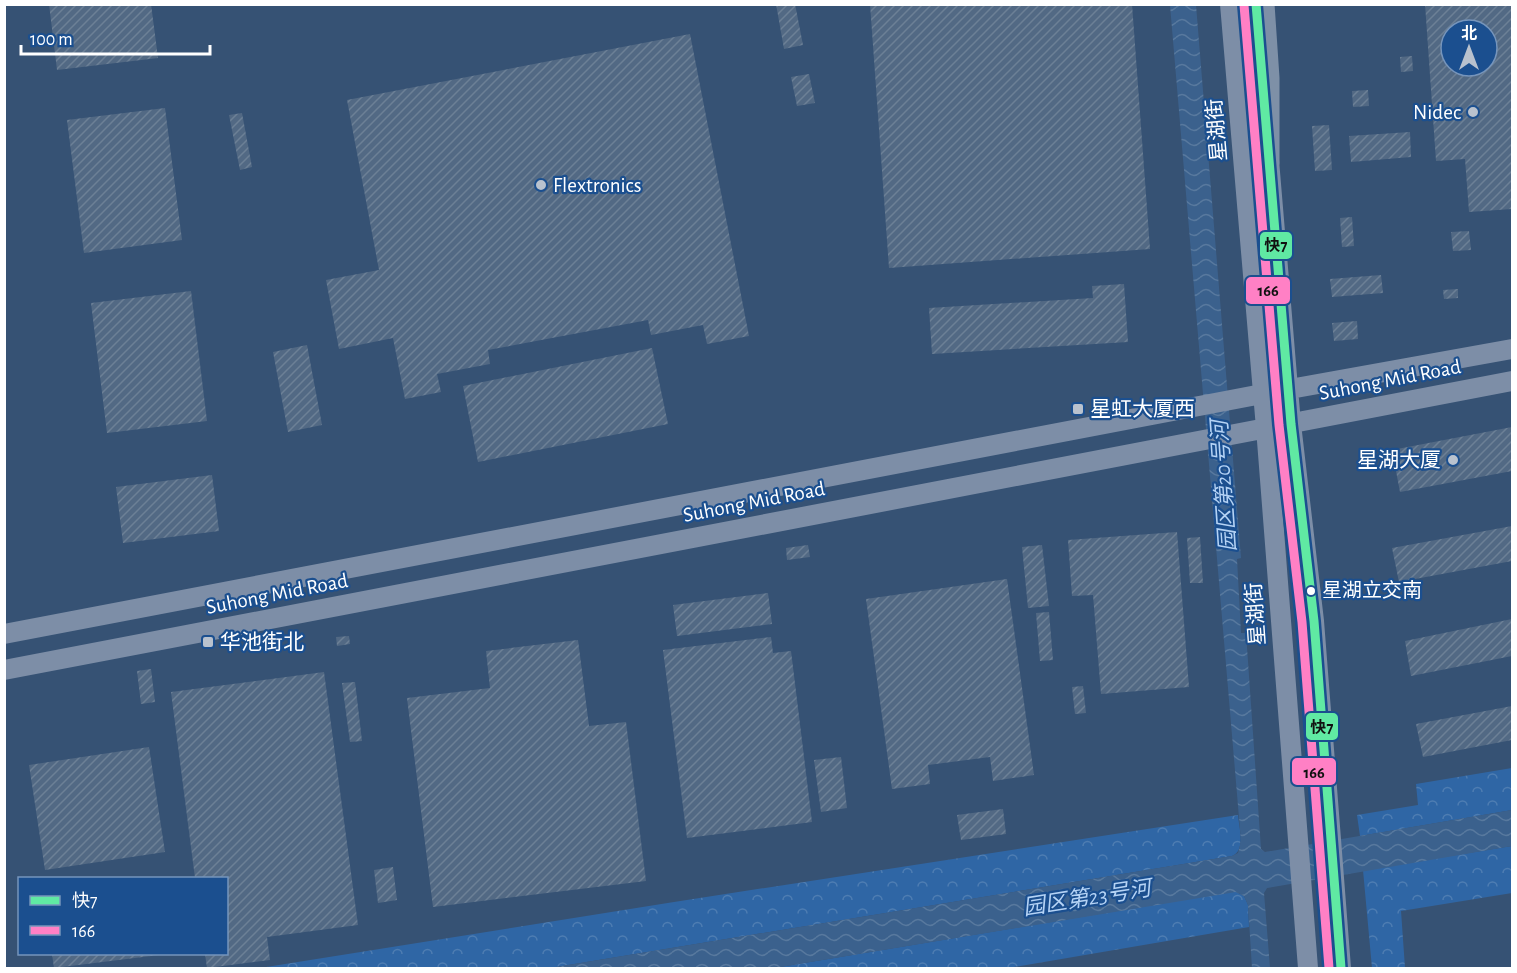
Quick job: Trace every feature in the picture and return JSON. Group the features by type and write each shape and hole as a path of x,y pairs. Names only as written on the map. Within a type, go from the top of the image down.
{"highway":[{"path":"1264,4 1269,78 1269,163"}],"main road":[{"name":"星湖街","path":"1230,4 1308,969"},
{"path":"1256,4 1291,424 1314,621 1341,969"},
{"name":"Suhong Mid Road","path":"4,634 1262,394 1512,349"},
{"name":"Suhong Mid Road","path":"4,670 1512,381"}],"green space":[{"path":"1512,768 1512,810 1360,836 1357,815 1418,805 1416,784"},
{"path":"1238,815 1240,844 1239,849 1232,856 550,968 260,968 674,902"},
{"path":"1512,846 1512,893 1401,911 1405,968 1372,968 1363,870"},
{"path":"1231,892 1244,896 1248,905 1249,927 1008,968 774,968"}],"water":[{"path":"1170,5 1196,5 1241,558 1237,559 1241,633 1246,633 1261,849 1265,852 1512,810 1512,846 1267,888 1264,893 1270,968 1252,968 1248,905 1244,896 1236,892 774,968 550,968 1232,856 1238,853 1241,841"}],"building":[{"path":"49,4 151,4 158,58 57,70"},
{"path":"776,4 795,4 803,45 784,49"},
{"path":"870,4 1132,4 1150,249 889,268"},
{"name":"Nidec","path":"1425,4 1512,4 1512,209 1469,212 1465,159 1436,161"},
{"name":"Flextronics","path":"690,34 749,336 707,344 703,325 651,335 648,320 488,350 490,364 437,374 441,392 405,399 393,338 339,349 326,280 379,270 347,100"},
{"path":"1412,56 1413,71 1401,72 1400,57"},
{"path":"809,74 815,103 797,106 791,77"},
{"path":"1368,90 1369,106 1353,107 1352,91"},
{"path":"165,108 182,240 84,253 67,120"},
{"path":"242,113 252,167 240,170 229,115"},
{"path":"1329,125 1332,170 1315,171 1312,126"},
{"path":"1410,132 1411,157 1351,162 1349,136"},
{"path":"1352,217 1354,246 1342,247 1340,218"},
{"path":"1469,231 1471,250 1453,251 1451,232"},
{"path":"1381,275 1383,293 1332,297 1330,279"},
{"path":"1124,284 1128,342 932,354 929,308 1093,298 1092,286"},
{"path":"1458,289 1458,298 1444,299 1443,290"},
{"path":"191,291 207,421 107,433 91,303"},
{"path":"1357,321 1358,339 1334,341 1332,323"},
{"path":"307,345 322,425 288,432 273,352"},
{"path":"652,348 668,424 478,462 463,386"},
{"name":"星湖大厦","path":"1512,427 1512,471 1400,492 1392,450"},
{"path":"212,475 219,531 123,543 116,487"},
{"path":"1512,526 1512,561 1399,582 1392,548"},
{"path":"1177,532 1189,687 1101,694 1093,595 1072,596 1068,540"},
{"path":"1200,537 1203,583 1190,583 1187,538"},
{"path":"808,545 810,557 787,560 786,548"},
{"path":"1042,545 1049,606 1028,608 1022,547"},
{"path":"1007,579 1034,775 993,781 990,757 928,765 930,784 892,789 866,599"},
{"path":"768,593 772,624 677,636 673,605"},
{"path":"1049,612 1053,660 1040,661 1036,613"},
{"path":"1512,619 1512,656 1411,676 1405,641"},
{"path":"349,636 350,644 337,646 336,637"},
{"path":"771,637 773,653 791,651 812,822 687,838 663,650"},
{"path":"578,640 589,726 626,722 646,881 433,907 407,698 490,688 486,651"},
{"path":"151,669 155,702 141,704 137,671"},
{"path":"324,672 358,925 267,937 270,960 207,968 205,955 228,955 228,877 195,877 171,692"},
{"path":"355,682 362,741 350,742 342,683"},
{"path":"1083,686 1086,713 1075,714 1072,687"},
{"path":"1512,706 1512,740 1423,757 1416,724"},
{"path":"149,747 165,852 45,870 29,765"},
{"path":"841,757 847,808 821,812 814,760"},
{"path":"1003,809 1006,834 961,840 957,815"},
{"path":"393,867 397,900 378,903 374,870"},
{"path":"52,955 159,955 54,968"}],"transit line":[{"name":"快7","path":"1256,4 1291,424 1314,621 1341,968"},
{"name":"166","path":"1244,5 1279,425 1302,622 1329,968"}],"place":[{"name":"Nidec","path":"1473,112"},
{"name":"Flextronics","path":"541,185"},
{"name":"星虹大厦西","path":"1078,409"},
{"name":"星湖大厦","path":"1453,460"},
{"name":"星湖立交南","path":"1311,591"},
{"name":"华池街北","path":"208,642"}],"water label":[{"name":"园区第20号河","path":"1224,486"},
{"name":"园区第23号河","path":"1087,898"}]}
